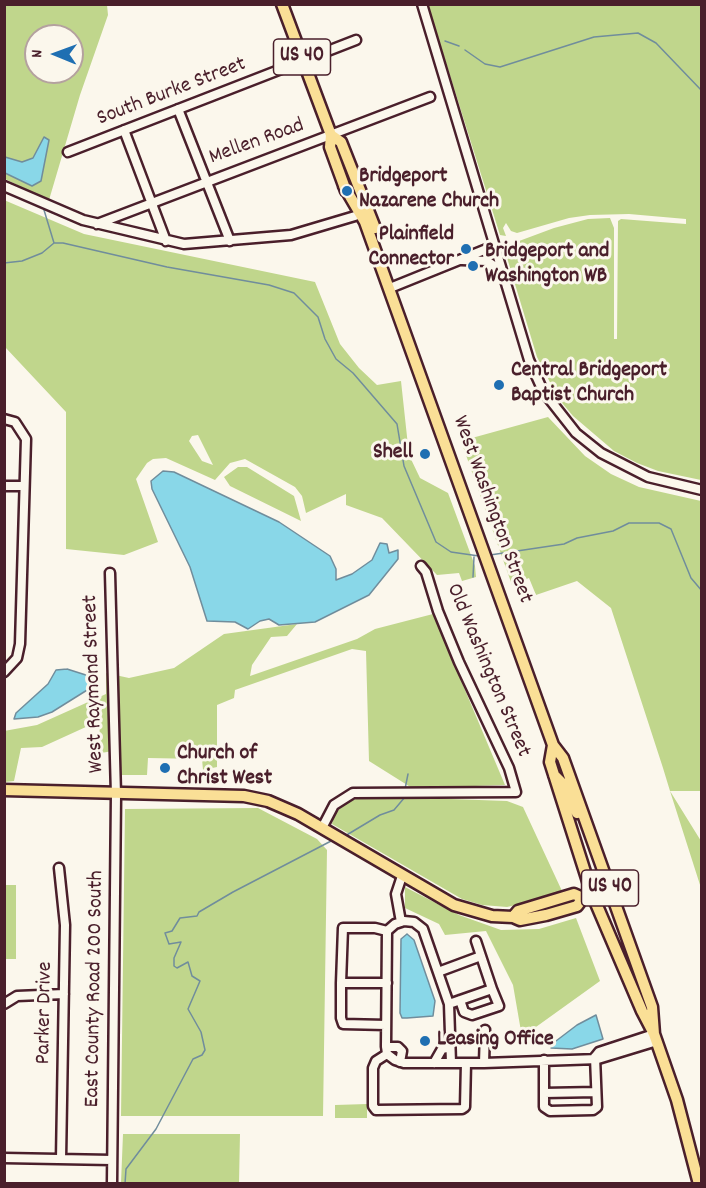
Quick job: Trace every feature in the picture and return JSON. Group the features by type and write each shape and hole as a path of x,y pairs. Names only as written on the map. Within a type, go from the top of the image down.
{"main road":[{"name":"West Washington Street","path":"282,4 331,135 330,147 355,216 379,278 390,288"},
{"name":"West Washington Street","path":"331,135 341,142 392,272 390,288 553,746 563,758 611,889 652,1006 656,1037"},
{"path":"344,186 365,222 390,288"},
{"name":"West Washington Street","path":"553,746 550,762 588,896 656,1037 677,1100 699,1184"},
{"path":"4,790 255,798 282,806 461,908 492,916 513,916 518,911 574,894 588,896 611,889 598,874 575,809 563,784 554,775"},
{"path":"588,896 604,909 635,985 652,1006"},
{"path":"634,993 645,1006 652,1006"}],"street":[{"path":"422,4 501,271 529,360 543,391 564,420 586,443 626,467 648,477 702,490"},
{"name":"South Burke Street","path":"68,152 356,40"},
{"name":"Mellen Road","path":"97,225 430,97"},
{"path":"178,109 230,241"},
{"path":"124,130 166,241"},
{"path":"4,186 97,225 166,241 195,244 300,233 355,216"},
{"path":"390,288 494,246"},
{"path":"459,260 487,261 501,271"},
{"path":"4,419 15,422 23,431 26,439 20,644 17,658 4,672"},
{"path":"4,486 24,486"},
{"name":"Old Washington Street","path":"322,828 332,809 348,796 360,793 516,792 509,768 459,662 438,611 426,572 421,566"},
{"name":"West Raymond Street","path":"110,573 116,795"},
{"name":"East County Road 200 South","path":"112,1184 116,795"},
{"name":"Parker Drive","path":"59,868 65,925 61,1159"},
{"path":"401,922 396,894 402,876"},
{"path":"386,1025 344,1024 341,1018 343,928 375,928 387,931 401,922 414,922 423,929 449,1004 451,1063"},
{"path":"387,931 387,1051 400,1062 484,1063 595,1057 656,1037"},
{"path":"460,1000 464,1012 472,1015 499,1006 476,941"},
{"path":"438,972 481,957"},
{"path":"341,983 387,983"},
{"path":"449,1004 492,989"},
{"path":"4,1004 16,996 64,994"},
{"path":"484,1063 485,1030"},
{"path":"434,1063 441,1049 450,1047"},
{"path":"387,1051 376,1061 373,1068 373,1106 376,1110 462,1109 465,1107 465,1063"},
{"path":"544,1060 544,1107 550,1112 593,1110 597,1107 595,1057"},
{"path":"544,1094 596,1092"},
{"path":"4,1158 112,1160"}],"green space":[{"path":"5,5 107,5 108,15 84,84 84,24 24,24 24,84 84,84 49,200 5,179"},
{"path":"428,5 701,5 701,480 658,471 637,463 614,451 573,416 558,398 537,357 505,251 511,244 554,228 588,219 610,218 614,228 614,339 617,339 618,221 621,219 686,224 686,219 629,214 590,215 569,218 517,233 511,231 506,223 503,228 506,236 500,235"},
{"path":"4,200 84,234 315,282 340,344 359,368 377,385 401,381 409,455 420,478 448,493 475,566 476,577 462,581 459,573 437,575 382,518 346,505 346,494 306,513 302,496 295,487 245,459 230,463 215,480 166,458 153,459 147,463 136,479 158,542 124,555 66,549 66,412 5,347","holes":["198,435 213,465 202,461 189,441 192,436"]},
{"path":"548,417 585,456 611,474 639,487 701,501 701,791 670,791 611,608 577,581 536,595 529,578 512,585 461,441"},
{"path":"238,467 247,467 294,496 301,521 230,486 224,477"},
{"path":"433,614 505,785 412,788 369,761 366,651 352,649 235,690 234,698 217,705 217,767 203,770 202,759 148,758 147,775 120,775 119,750 101,753 99,721 42,747 21,748 14,781 5,782 4,731 37,725 106,694 106,673 129,678 174,668 224,634 297,624 287,636 271,637 252,665 250,676 357,639 375,629"},
{"path":"670,791 701,841 701,888"},
{"path":"366,796 507,801 523,807 562,891 507,907 482,905 462,899 332,824 334,815 346,802"},
{"path":"258,808 317,839 327,850 323,1116 121,1116 125,809"},
{"path":"5,885 16,885 16,959 5,959"},
{"path":"405,887 459,915 501,930 539,929 576,918 600,981 522,1037 513,985 486,931 445,935 439,924 405,908"},
{"path":"367,1104 367,1118 335,1118 335,1105"},
{"path":"123,1134 240,1134 239,1183 121,1183"}],"water":[{"path":"44,137 49,140 41,181 32,186 5,173 5,157 22,162 33,158"},
{"path":"163,471 174,472 279,522 330,556 336,569 336,580 352,574 372,560 380,543 387,544 389,553 398,550 398,559 369,595 315,622 279,625 269,619 260,621 248,629 235,622 207,621 190,567 152,489 151,481"},
{"path":"67,669 89,676 92,687 52,712 38,717 14,719 16,713 48,684 56,670"},
{"path":"407,934 414,940 435,1001 433,1016 402,1018 400,1013 401,939"},
{"path":"596,1015 603,1039 572,1049 551,1048 552,1044 577,1025"}],"waterway":[{"path":"465,50 485,64 500,67 594,37 638,33 656,43 702,91"},
{"path":"445,41 459,46"},
{"path":"44,210 54,243"},
{"path":"4,263 22,261 42,253 54,243 63,243 167,267 269,285 294,293 318,317 325,339 336,359 353,373 397,424 404,466 436,542 451,552 479,556"},
{"path":"490,555 564,544 577,538 613,531 629,523 659,523 671,529 691,578 702,591"},
{"path":"473,577 474,557"},
{"path":"405,789 408,774"},
{"path":"345,836 380,815 394,810 405,797"},
{"path":"125,1184 126,1169 156,1129 193,1059 202,1055 205,1050 201,1032 188,1009 200,981 192,976 188,962 177,968 174,966 174,958 181,942 169,944 165,933 172,931 180,918 197,916 199,912 233,892 333,840"}],"place":[{"name":"Bridgeport Nazarene Church","path":"347,191"},
{"name":"Plainfield Connector","path":"466,249"},
{"name":"Bridgeport and Washington WB","path":"473,266"},
{"name":"Central Bridgeport Baptist Church","path":"499,385"},
{"name":"Shell","path":"425,454"},
{"name":"Church of Christ West","path":"165,768"},
{"name":"Leasing Office","path":"425,1041"}]}
